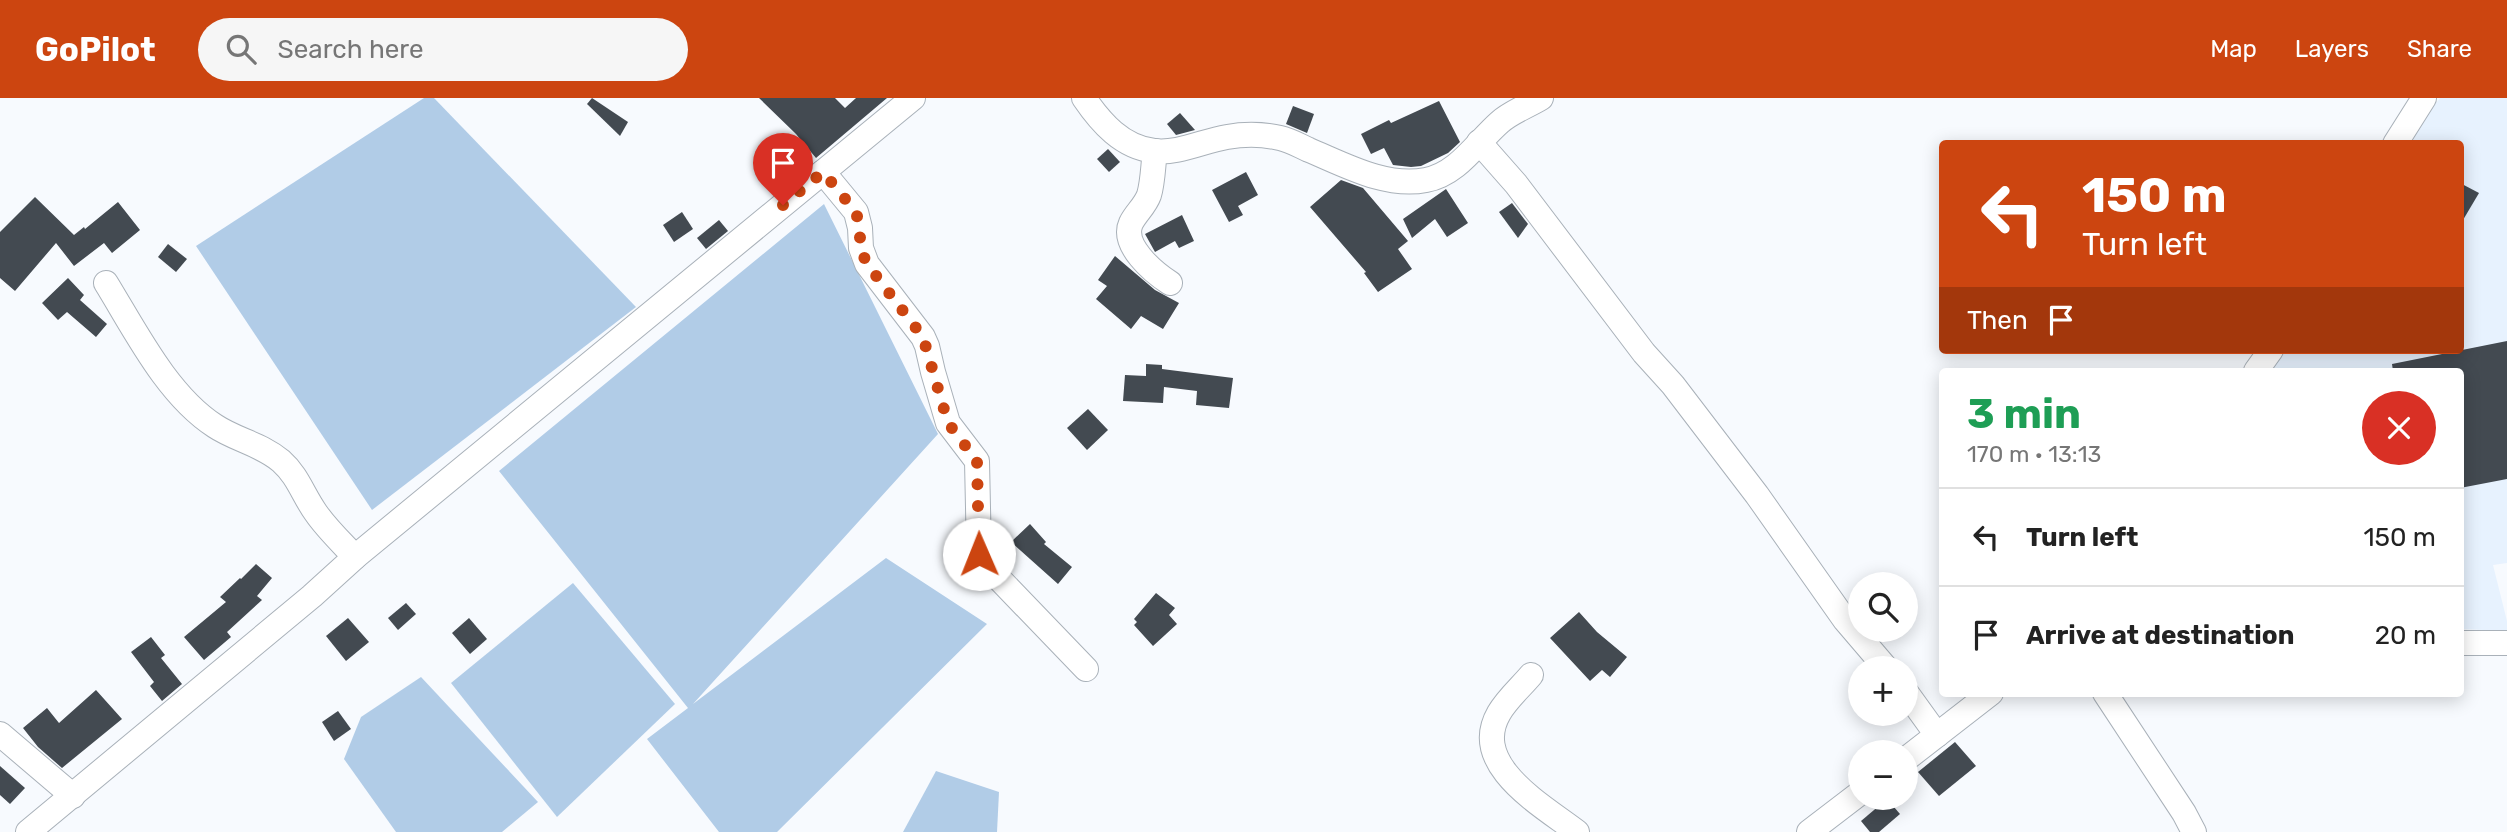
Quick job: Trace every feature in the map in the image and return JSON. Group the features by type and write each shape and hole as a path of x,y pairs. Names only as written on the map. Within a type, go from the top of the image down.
{"street":[{"path":"28,832 355,557 913,98"},
{"path":"1084,98 1100,121 1114,133 1130,143 1155,151 1250,134 1282,138 1353,168 1398,183 1427,180 1454,169 1503,120 1541,98"},
{"path":"2398,140 2424,98"},
{"path":"1479,142 1516,184 1644,354 1693,412 1757,495 1845,620 1876,656"},
{"path":"1155,151 1150,192 1131,222 1130,239 1141,256 1170,283"},
{"path":"823,172 856,212 860,228 860,248 867,264 923,337 948,423 977,461 979,554 982,561 1086,669"},
{"path":"106,283 163,373 192,407 215,426 260,447 280,460 297,478 315,512 355,557"},
{"path":"2464,643 2507,643"},
{"path":"1531,675 1499,714 1492,740 1497,762 1506,775 1522,789 1577,832"},
{"path":"1918,750 1986,697"},
{"path":"2108,697 2194,832"},
{"path":"1918,709 1937,735"},
{"path":"0,734 73,796"},
{"path":"1809,832 1848,802"}],"shaded area":[{"path":"424,98 434,98 636,307 372,510 196,246"},
{"path":"2440,98 2507,98 2507,563 2493,565 2507,631 2464,629 2464,368 2269,368 2278,354 2464,354 2464,140 2406,140"},
{"path":"824,204 938,434 693,704 886,558 987,624 777,832 719,832 647,739 688,708 499,471"},
{"path":"573,583 675,704 557,817 451,683"},
{"path":"421,677 538,802 502,832 396,832 344,759 361,717"},
{"path":"936,771 999,792 997,832 903,832"}],"building":[{"path":"592,98 628,122 620,136 587,104"},
{"path":"759,98 835,98 845,108 856,98 887,98 816,158"},
{"path":"1439,101 1460,142 1448,153 1421,166 1411,167 1393,165 1384,148 1371,154 1361,134"},
{"path":"1293,106 1314,114 1307,133 1286,124"},
{"path":"1180,113 1195,130 1176,135 1167,124"},
{"path":"1108,149 1120,162 1109,172 1097,159"},
{"path":"1246,172 1258,195 1238,206 1243,215 1229,222 1212,190"},
{"path":"1341,180 1363,188 1408,241 1398,249 1412,269 1378,292 1364,273 1366,272 1310,207"},
{"path":"2464,185 2479,193 2464,218"},
{"path":"1446,189 1468,223 1447,237 1435,219 1412,238 1403,219"},
{"path":"35,197 74,235 118,202 140,230 112,253 104,243 74,266 56,243 15,291 0,278 0,232"},
{"path":"1512,203 1528,224 1518,238 1499,212"},
{"path":"682,212 693,229 674,242 663,225"},
{"path":"1182,215 1194,241 1179,248 1175,241 1155,252 1145,234"},
{"path":"719,220 728,231 706,249 697,238"},
{"path":"168,244 187,259 176,272 158,257"},
{"path":"1115,256 1155,290 1179,303 1163,329 1141,316 1131,329 1096,299 1107,286 1098,280"},
{"path":"68,278 84,295 80,300 107,324 96,337 67,312 58,320 42,303"},
{"path":"2507,341 2507,479 2464,487 2464,368 2393,368 2392,364 2442,354 2464,354 2464,350"},
{"path":"1146,364 1162,365 1162,369 1233,378 1229,408 1196,405 1197,391 1164,387 1163,403 1123,401 1125,375 1146,376"},
{"path":"1088,409 1108,430 1087,450 1067,428"},
{"path":"1030,524 1046,542 1044,544 1072,567 1058,584 1011,542"},
{"path":"256,564 272,578 257,596 262,600 227,632 231,637 204,660 184,637 226,602 220,597"},
{"path":"1156,593 1175,608 1169,615 1177,624 1153,646 1134,625 1137,622 1134,619"},
{"path":"406,603 416,614 398,630 388,618"},
{"path":"1579,612 1597,632 1627,657 1610,677 1602,670 1590,681 1550,638"},
{"path":"348,618 369,642 346,661 326,636"},
{"path":"469,618 487,639 470,654 452,633"},
{"path":"151,637 165,655 161,658 182,684 162,701 150,686 154,682 131,652"},
{"path":"96,690 122,719 62,768 38,747 23,728 47,708 59,723"},
{"path":"338,711 351,729 334,741 322,722"},
{"path":"1955,742 1976,766 1939,796 1918,772"},
{"path":"0,766 25,788 10,804 0,795"},
{"path":"1874,810 1897,810 1900,814 1879,832 1870,832 1861,821"}],"route":[{"path":"783,205 823,172 856,212 860,228 860,248 867,264 923,337 948,423 977,461 979,554"}]}
